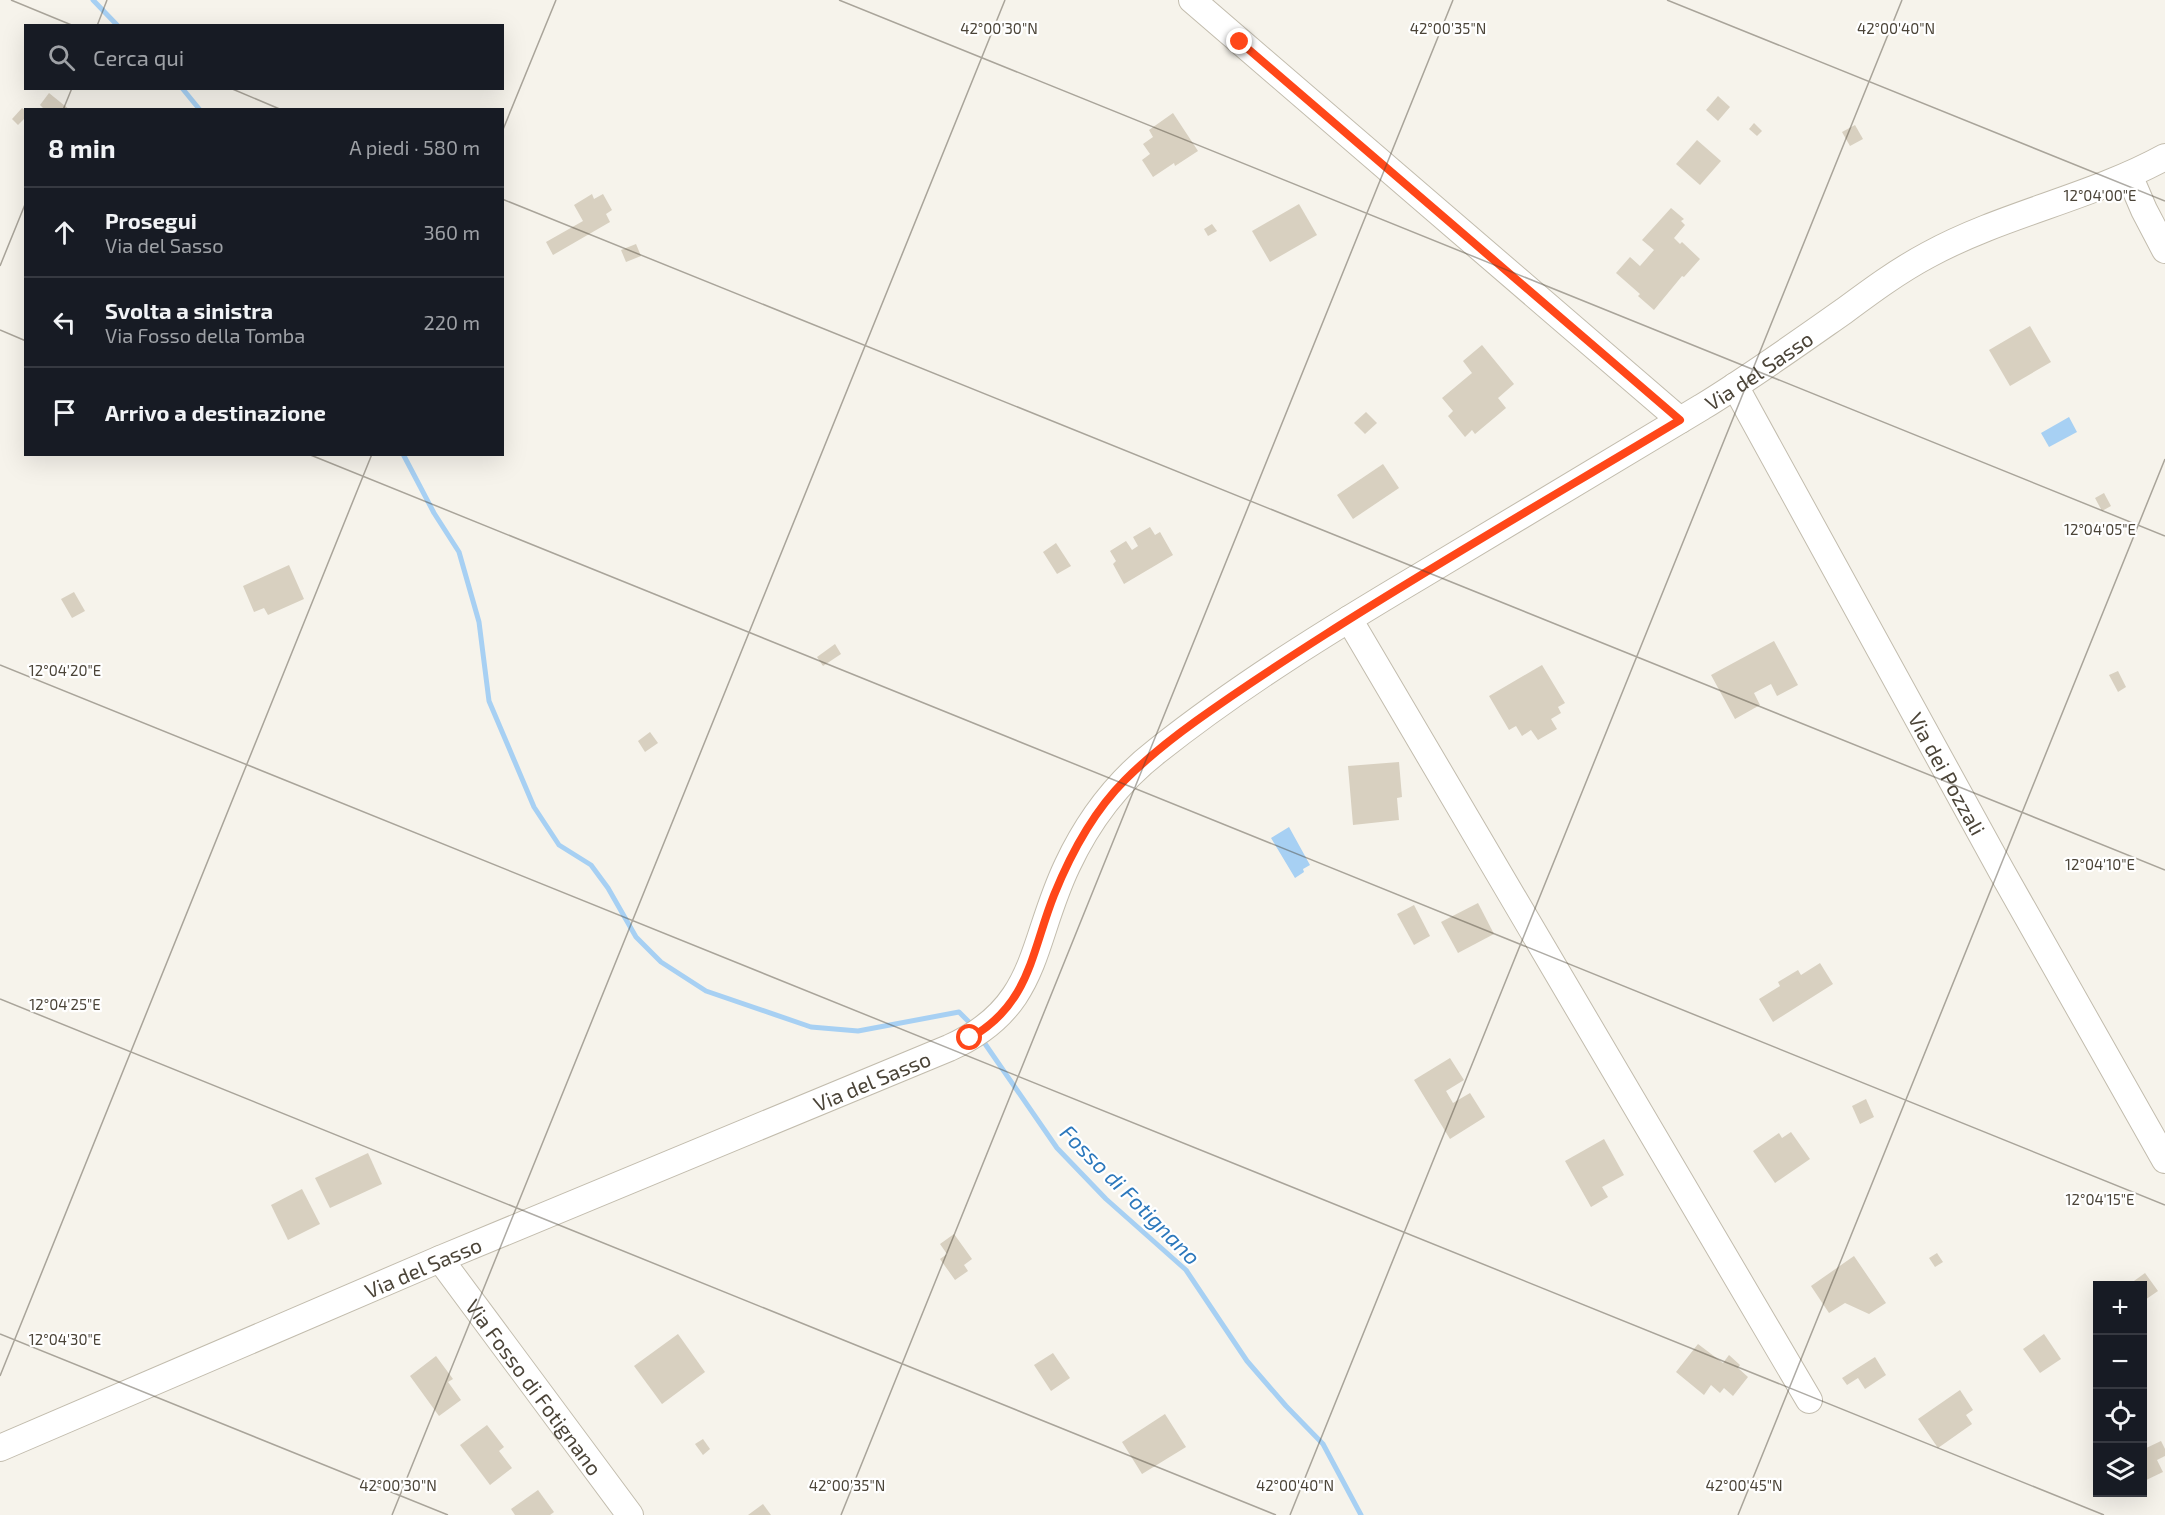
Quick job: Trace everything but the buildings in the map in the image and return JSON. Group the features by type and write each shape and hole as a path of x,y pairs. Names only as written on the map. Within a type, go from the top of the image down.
{"street":[{"path":"1192,0 1680,420"},
{"name":"Via del Sasso","path":"0,1448 440,1259 970,1038 991,1023 1019,991 1066,868 1088,826 1115,790 1153,754 1187,728 1241,689 1349,619 1735,386 1889,279 1934,251 1995,225 2129,176 2165,157"},
{"path":"2129,176 2165,250"},
{"name":"Via dei Pozzali","path":"1735,386 2001,872 2165,1160"},
{"path":"1349,619 1809,1401"},
{"name":"Via Fosso di Fotignano","path":"440,1259 630,1515"}],"water":[{"path":"2069,417 2077,432 2049,447 2041,433"},
{"path":"1289,827 1310,865 1295,878 1271,838"}],"waterway":[{"name":"Fosso di Fotignano","path":"93,0 116,24"},
{"name":"Fosso di Fotignano","path":"184,90 198,108"},
{"name":"Fosso di Fotignano","path":"404,456 434,513 459,552 479,622 489,701 534,807 559,845 591,865 608,888 636,937 661,962 706,991 811,1027 858,1031 959,1012 973,1026"},
{"name":"Fosso di Fotignano","path":"981,1038 1057,1148 1106,1199 1186,1270 1247,1361 1323,1444 1361,1515"}],"route":[{"path":"970,1038 1008,1007 1019,991 1024,983 1053,897 1082,837 1108,798 1153,754 1241,689 1295,653 1680,420 1240,42"}]}
